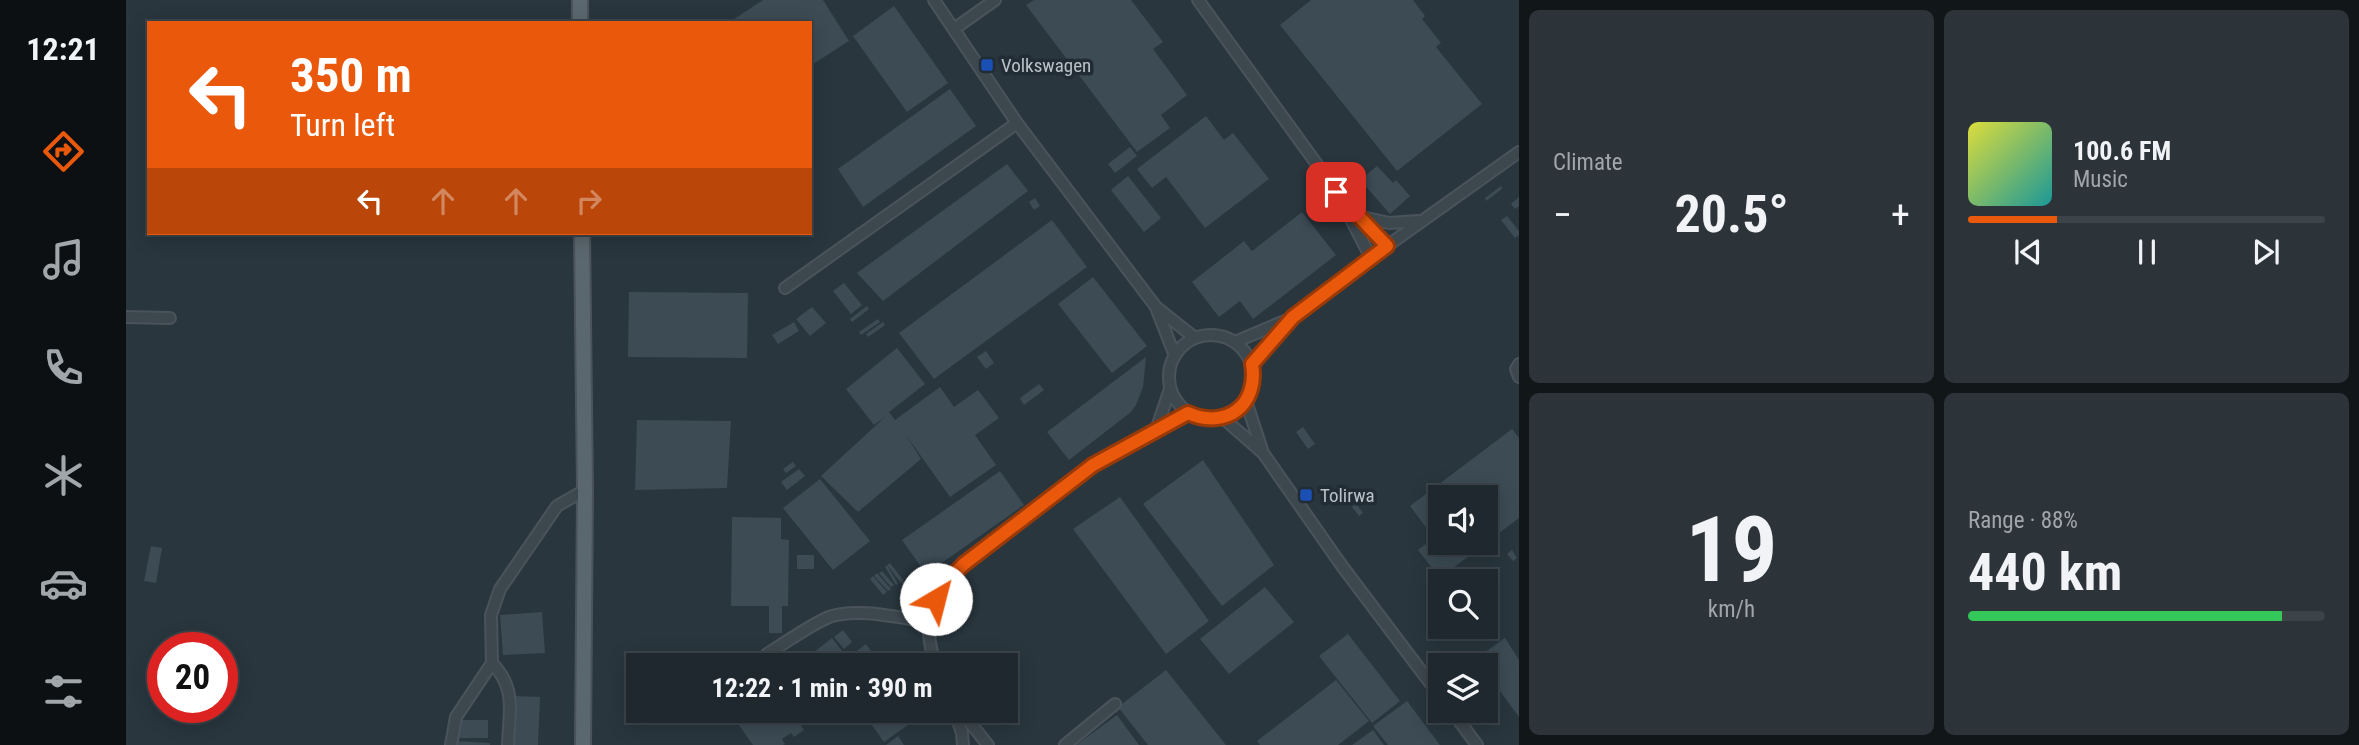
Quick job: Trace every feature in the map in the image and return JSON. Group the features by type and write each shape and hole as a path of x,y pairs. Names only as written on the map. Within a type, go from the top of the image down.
{"main road":[{"path":"580,0 580,21"},
{"path":"582,235 585,490 583,745"}],"street":[{"path":"934,0 1017,123 1156,307 1195,338"},
{"path":"954,29 995,0"},
{"path":"1198,0 1336,192 1371,258"},
{"path":"785,288 1017,123"},
{"path":"1252,364 1293,317 1519,152"},
{"path":"1336,192 1387,246"},
{"path":"1360,217 1404,224 1424,219"},
{"path":"1156,307 1175,356"},
{"path":"126,317 170,318"},
{"path":"1236,342 1293,317"},
{"path":"1208,335 1236,342 1252,364 1252,390 1246,401 1236,412 1223,418 1211,420 1188,413 1177,402 1170,389 1169,377 1175,356 1195,338 1208,335"},
{"path":"1519,365 1516,369 1519,377"},
{"path":"1156,430 1170,389"},
{"path":"1246,401 1263,453"},
{"path":"931,653 928,622 936,599 947,581 964,564 1093,465 1188,413"},
{"path":"1223,418 1263,453 1342,566 1428,680"},
{"path":"451,745 456,717 492,663 491,615 500,589 556,506 585,490"},
{"path":"767,653 830,617 846,613 928,622"},
{"path":"492,663 502,674 509,690 508,745"},
{"path":"1065,745 1115,704"},
{"path":"959,723 962,745"},
{"path":"970,723 988,745"},
{"path":"1461,723 1477,745"}],"building":[{"path":"763,0 823,0 849,41 812,65 812,21 731,21"},
{"path":"1034,0 1131,0 1163,42 1153,49 1187,95 1161,115 1170,128 1137,152 1026,5"},
{"path":"1311,0 1413,0 1425,16 1422,19 1441,43 1436,47 1482,104 1397,171 1280,25"},
{"path":"894,6 948,83 907,112 853,36"},
{"path":"950,89 976,126 863,207 838,169"},
{"path":"1206,116 1224,140 1233,133 1269,179 1205,228 1166,177 1152,188 1137,169"},
{"path":"1130,147 1137,156 1115,173 1108,164"},
{"path":"1007,164 1028,191 883,301 857,273"},
{"path":"1377,166 1393,183 1396,180 1410,196 1390,214 1360,180"},
{"path":"1128,176 1161,218 1144,232 1111,190"},
{"path":"1501,186 1502,189 1486,201 1485,198"},
{"path":"1519,197 1519,206 1515,209 1511,204"},
{"path":"1035,198 1040,206 1034,210 1029,202"},
{"path":"1302,212 1336,255 1253,319 1240,301 1219,317 1192,282 1244,241 1252,251"},
{"path":"1507,216 1519,231 1515,238 1501,220"},
{"path":"1052,220 1087,267 934,379 899,333"},
{"path":"1093,277 1147,346 1112,373 1058,304"},
{"path":"844,283 862,305 851,314 833,291"},
{"path":"629,292 748,293 747,358 628,357"},
{"path":"867,306 869,309 852,322 850,319"},
{"path":"812,307 826,323 810,336 796,319"},
{"path":"878,319 880,322 861,335 859,332"},
{"path":"794,322 799,331 778,344 772,335"},
{"path":"883,322 885,325 868,337 866,334"},
{"path":"897,348 925,384 889,412 895,420 940,387 954,407 978,390 999,418 975,435 996,465 950,497 906,435 921,459 858,512 821,476 885,417 874,425 846,389"},
{"path":"986,351 994,363 986,369 977,357"},
{"path":"1146,357 1143,387 1131,412 1069,460 1047,432"},
{"path":"1039,384 1044,390 1024,405 1020,398"},
{"path":"637,420 731,421 727,488 635,490"},
{"path":"1303,427 1315,444 1308,449 1296,432"},
{"path":"1512,429 1519,438 1519,518 1498,534 1498,485 1438,485"},
{"path":"1203,460 1274,565 1222,606 1143,504"},
{"path":"793,462 796,466 786,473 783,469"},
{"path":"799,469 805,476 787,490 781,482"},
{"path":"1000,471 1024,505 926,574 902,540"},
{"path":"820,479 870,541 833,570 783,508"},
{"path":"1428,492 1428,530 1410,506"},
{"path":"1120,497 1209,621 1166,654 1073,529"},
{"path":"1356,503 1363,513 1359,516 1352,507"},
{"path":"732,517 781,518 781,539 789,540 788,606 782,606 782,633 769,633 769,606 731,606"},
{"path":"1428,542 1428,555 1470,555 1452,569 1433,569 1418,550"},
{"path":"151,546 162,548 156,583 144,581"},
{"path":"1512,550 1517,558 1513,561 1507,554"},
{"path":"797,555 814,555 814,569 797,569"},
{"path":"890,563 904,581 901,583 887,565"},
{"path":"887,565 898,584 896,585 885,567"},
{"path":"882,571 894,585 891,587 879,573"},
{"path":"877,573 891,589 888,591 874,576"},
{"path":"873,576 887,592 883,595 870,579"},
{"path":"1265,587 1294,622 1229,674 1200,639"},
{"path":"542,612 545,653 503,655 500,615"},
{"path":"843,630 852,642 844,649 834,637"},
{"path":"1348,634 1400,701 1372,723 1319,656"},
{"path":"832,638 842,651 839,653 814,652"},
{"path":"1505,638 1519,660 1519,717 1498,688 1498,653 1484,653"},
{"path":"866,644 872,653 854,653"},
{"path":"1166,670 1226,745 1148,745 1118,707"},
{"path":"1336,680 1369,721 1338,745 1260,745 1257,741"},
{"path":"513,696 540,697 538,745 511,745"},
{"path":"1407,701 1440,745 1388,745 1373,726"},
{"path":"1117,715 1139,745 1076,745"},
{"path":"456,720 488,720 488,738 456,738"},
{"path":"738,723 805,723 801,726 804,730 794,737 791,733 782,739 785,744 783,745 753,745"},
{"path":"870,723 911,723 884,742"},
{"path":"1373,730 1384,745 1352,745"},
{"path":"898,736 904,745 886,745"},
{"path":"455,741 490,743 490,745 455,745"}],"place":[{"name":"Volkswagen","path":"987,65"},
{"name":"Tolirwa","path":"1306,495"}],"route":[{"path":"936,599 947,581 964,564 1093,465 1188,413 1211,420 1236,412 1252,390 1252,364 1293,317 1387,246 1336,192"}]}
